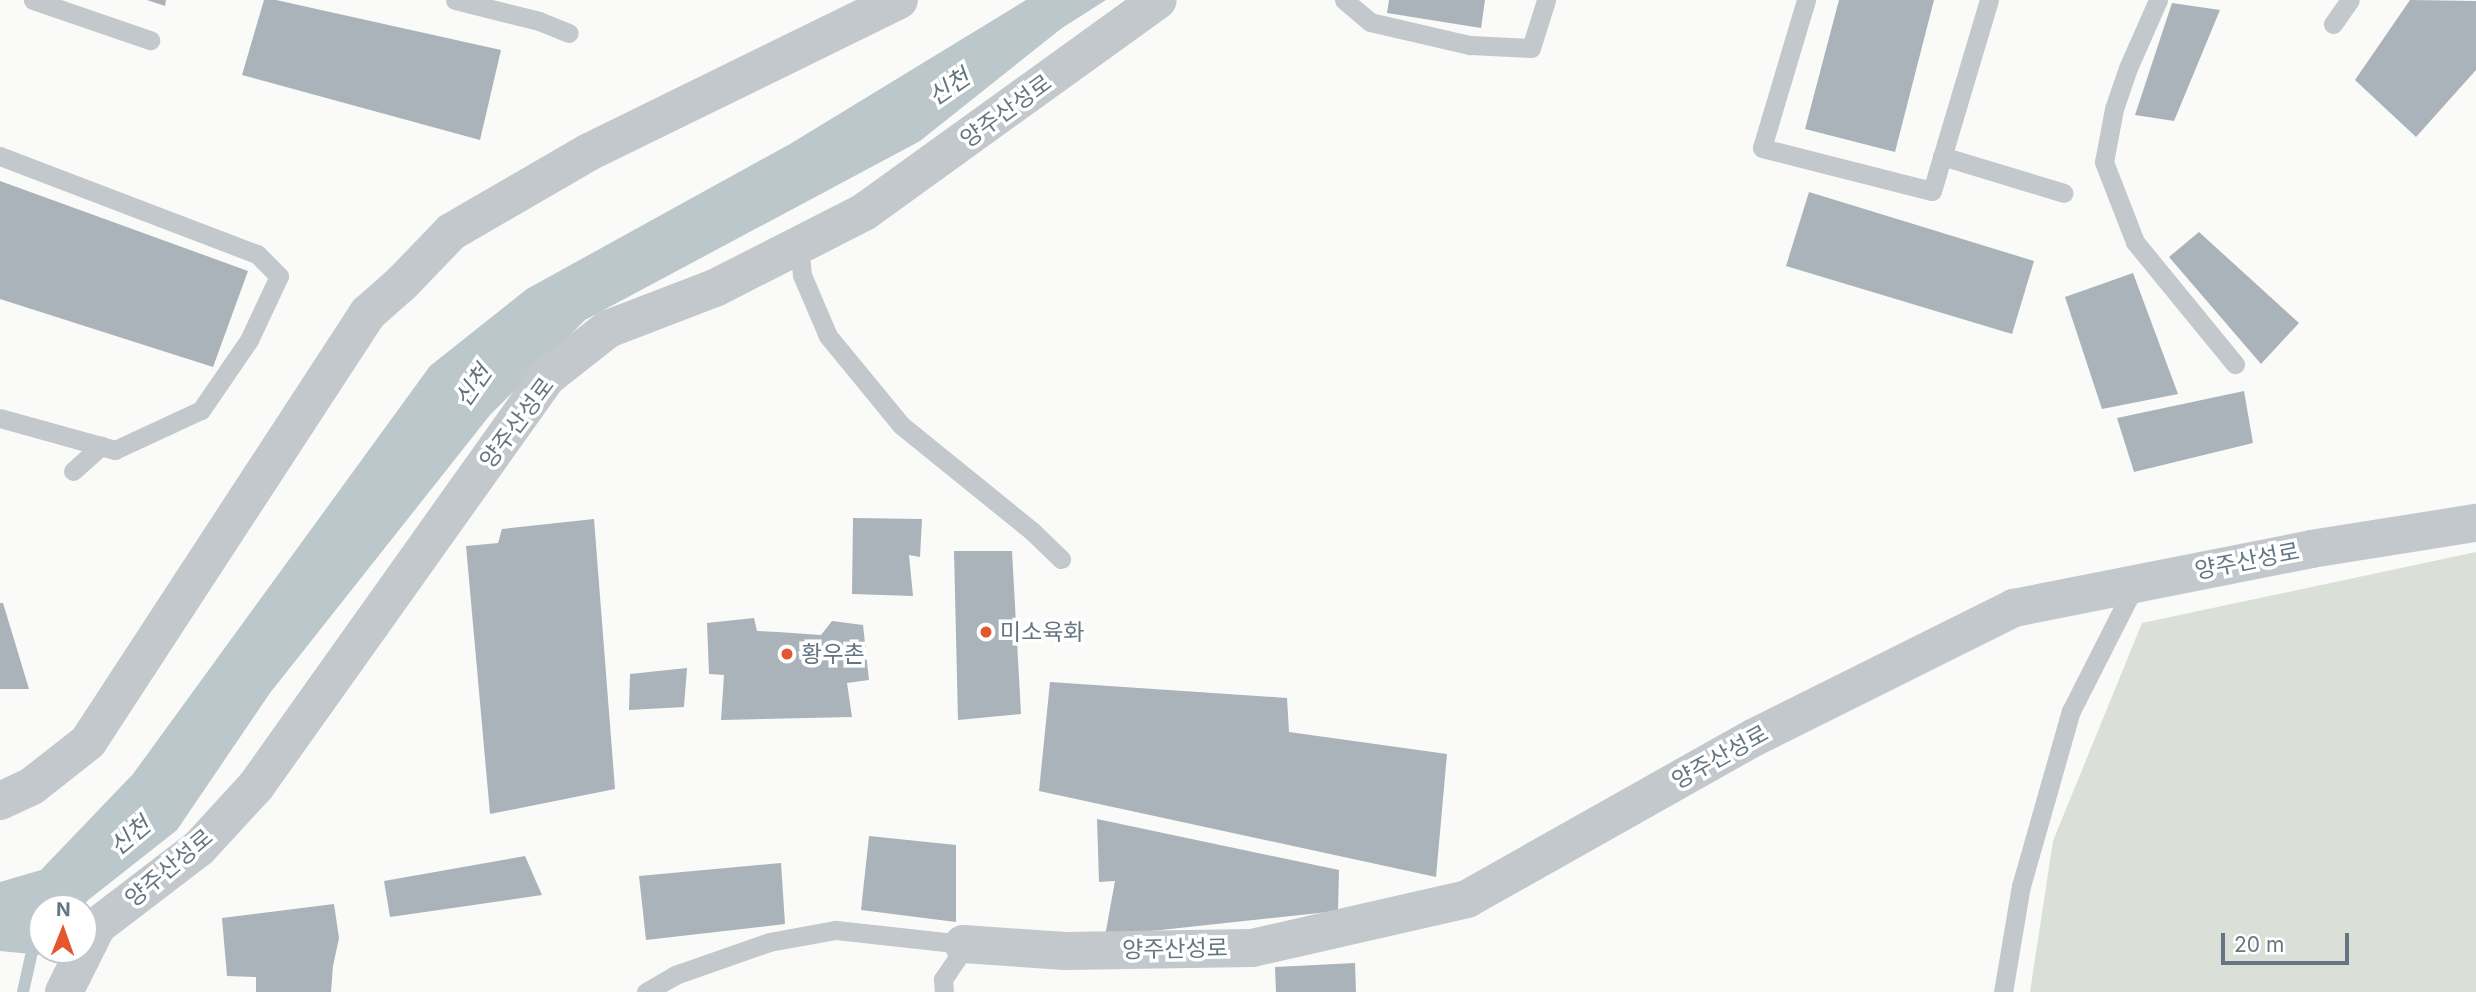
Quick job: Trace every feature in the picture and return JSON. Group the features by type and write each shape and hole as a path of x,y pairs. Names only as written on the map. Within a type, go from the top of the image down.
{"street":[{"path":"0,800 32,786 88,742 368,313 402,283 451,232 589,152 899,0"},
{"name":"양주산성로","path":"64,992 97,926 199,848 256,786 547,377 608,329 715,288 864,212 1158,0"},
{"name":"양주산성로","path":"964,944 1065,951 1252,948 1467,899 1753,738 2014,608 2311,549 2476,523"}],"lane":[{"path":"33,0 150,40"},
{"path":"455,0 539,20 569,33"},
{"path":"1344,0 1370,22 1470,45 1531,48 1546,0"},
{"path":"1806,0 1762,148 1932,191 1989,0"},
{"path":"2158,0 2124,78 2104,162 2135,242 2235,364"},
{"path":"2333,24 2350,0"},
{"path":"0,156 257,254 279,276 249,340 201,410 115,450 0,418"},
{"path":"1942,156 2064,193"},
{"path":"799,246 802,275 828,337 901,425 964,474 1061,559"},
{"path":"73,471 101,446"},
{"path":"2003,992 2021,887 2071,711 2136,582"},
{"path":"646,992 675,975 769,942 836,930 964,944 957,960 943,979 944,992"}],"shaded area":[{"path":"2476,552 2476,992 2030,992 2053,841 2142,623"}],"water":[{"name":"신천","path":"1026,0 1106,0 1062,28 920,141 585,320 490,415 270,693 177,830 96,894 28,894 28,954 0,951 0,882 41,870 133,774 430,366 527,289 790,144"}],"building":[{"path":"147,0 166,0 165,6"},
{"path":"264,0 276,0 501,50 480,140 242,75"},
{"path":"1389,0 1485,0 1481,28 1387,13"},
{"path":"1839,0 1934,0 1895,152 1805,129"},
{"path":"2410,0 2476,1 2476,70 2416,137 2355,80"},
{"path":"2172,3 2220,10 2174,121 2135,115"},
{"path":"0,181 248,271 213,367 0,299"},
{"path":"1809,192 2034,261 2012,334 1786,266"},
{"path":"2199,232 2299,323 2261,364 2169,257"},
{"path":"2133,273 2178,394 2102,409 2065,297"},
{"path":"2244,391 2253,443 2134,472 2117,418"},
{"path":"853,518 922,519 920,557 909,555 913,596 852,594"},
{"path":"594,519 615,789 490,814 466,546 498,543 502,529"},
{"name":"미소육화","path":"954,551 1012,551 1021,714 958,720"},
{"path":"0,603 3,603 29,689 0,689"},
{"name":"황우촌","path":"754,618 757,631 821,635 832,621 863,625 869,680 847,683 852,717 721,720 724,675 709,674 707,623"},
{"path":"687,668 684,707 629,710 630,674"},
{"path":"1050,682 1287,698 1289,732 1447,754 1436,877 1039,791"},
{"path":"1097,819 1339,870 1338,911 1105,936 1115,881 1099,882"},
{"path":"869,836 956,845 956,922 861,910"},
{"path":"525,856 542,895 390,917 384,881"},
{"path":"781,863 785,924 646,940 639,876"},
{"path":"334,904 339,938 331,992 256,992 256,977 227,976 222,918"},
{"path":"1355,963 1356,992 1276,992 1275,967"}],"waterway":[{"path":"23,992 29,964"}],"place":[{"name":"미소육화","path":"986,632"},
{"name":"황우촌","path":"787,654"}]}
